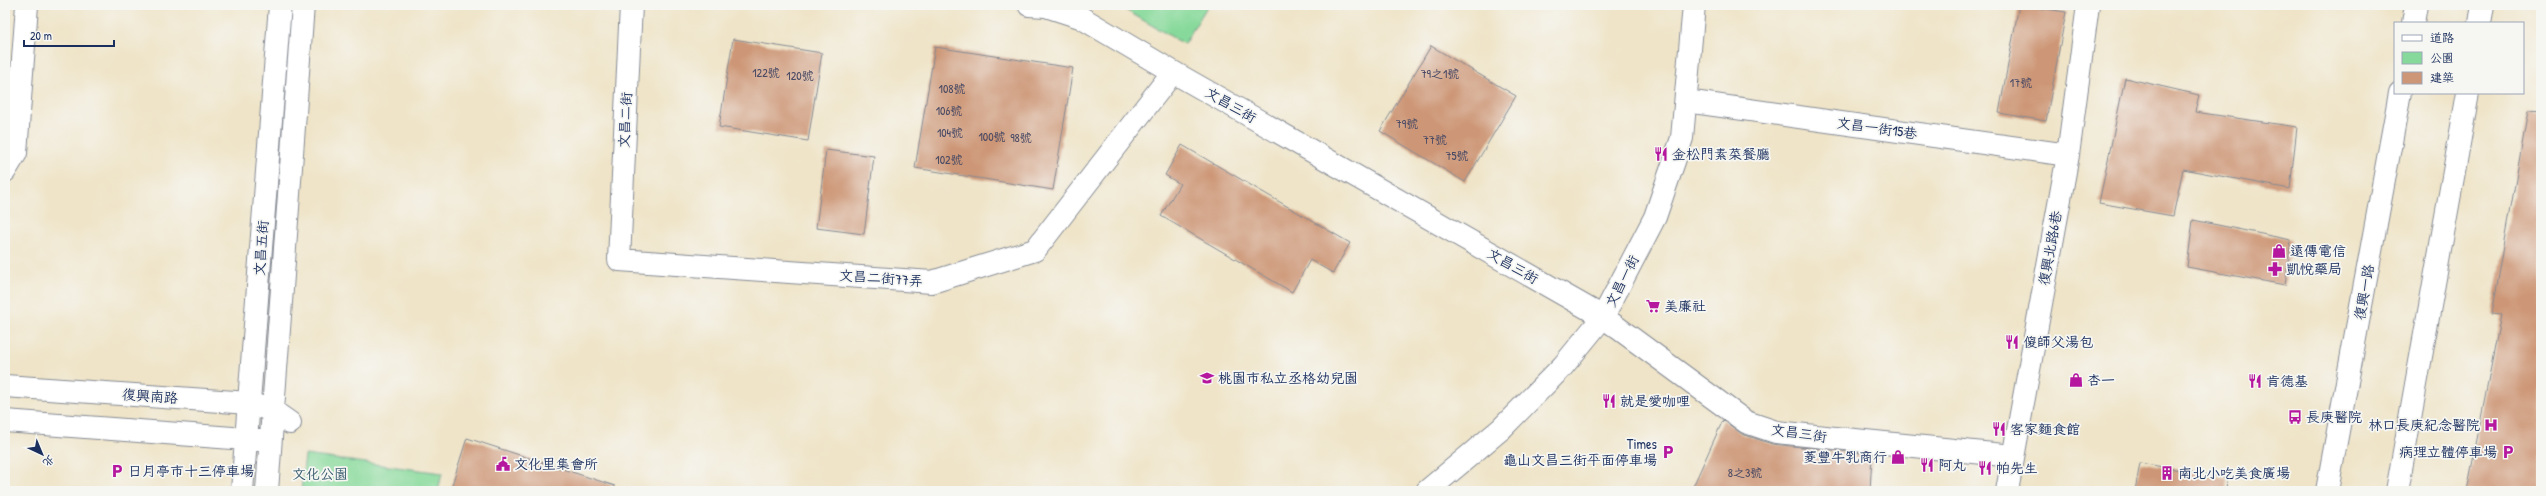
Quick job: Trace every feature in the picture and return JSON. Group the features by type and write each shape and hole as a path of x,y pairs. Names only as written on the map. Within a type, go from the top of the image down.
{"street":[{"path":"5,171 16,153 27,5"},
{"name":"文昌五街","path":"242,491 280,5"},
{"name":"文昌五街","path":"268,491 271,441 281,417 303,5"},
{"name":"文昌二街","path":"619,234 631,5"},
{"name":"文昌三街","path":"1029,5 1046,6 1080,17 1173,72 1603,317 1746,422 1776,432 2013,456"},
{"name":"文昌一街","path":"1427,491 1501,429 1563,366 1603,317 1654,217 1682,138 1694,5"},
{"name":"復興北路6巷","path":"2007,491 2068,155 2088,5"},
{"path":"2413,22 2416,5"},
{"path":"2480,22 2483,5"},
{"name":"文昌二街77弄","path":"619,234 619,260 932,282 1035,250 1173,72"},
{"name":"復興一路","path":"2327,491 2400,94"},
{"path":"2397,491 2468,94"},
{"name":"文昌一街15巷","path":"1686,101 2068,155"},
{"name":"復興南路","path":"5,386 250,403 281,417"},
{"path":"5,420 271,441"}],"green space":[{"path":"1117,5 1208,5 1184,44"},
{"name":"文化公園","path":"305,455 442,473 438,491 301,491"}],"building":[{"path":"2019,5 2066,12 2046,121 1999,113"},
{"path":"733,39 822,53 808,141 719,127"},
{"path":"1431,46 1516,96 1465,182 1380,131"},
{"path":"935,47 1073,68 1053,190 915,168"},
{"path":"2125,78 2199,95 2195,112 2297,127 2290,189 2183,169 2173,216 2099,203"},
{"path":"2528,111 2541,112 2541,491 2467,491 2501,315 2492,314"},
{"path":"1182,145 1350,243 1333,273 1310,260 1292,292 1161,216 1180,184 1165,175"},
{"path":"826,150 874,156 864,234 816,228"},
{"path":"2193,220 2291,240 2285,285 2187,267"},
{"path":"1723,420 1742,434 1772,444 1872,454 1870,491 1691,491"},
{"name":"文化里集會所","path":"467,438 615,486 614,491 450,491"},
{"name":"南北小吃美食廣場","path":"2140,463 2227,478 2226,491 2135,491"}],"place":[{"name":"金松門素菜餐廳","path":"1661,154"},
{"name":"遠傳電信","path":"2279,251"},
{"name":"凱悅藥局","path":"2275,269"},
{"name":"美廉社","path":"1653,306"},
{"name":"傻師父湯包","path":"2012,342"},
{"name":"桃園市私立丞格幼兒園","path":"1207,378"},
{"name":"杏一","path":"2076,380"},
{"name":"肯德基","path":"2255,381"},
{"name":"就是愛咖哩","path":"1609,401"},
{"name":"長庚醫院","path":"2295,417"},
{"name":"林口長庚紀念醫院","path":"2491,425"},
{"name":"客家麵食館","path":"1999,429"},
{"name":"Times 龜山文昌三街平面停車場","path":"1668,452"},
{"name":"病理立體停車場","path":"2508,452"},
{"name":"菱豐牛乳商行","path":"1898,457"},
{"name":"文化里集會所","path":"503,464"},
{"name":"阿丸","path":"1927,465"},
{"name":"帕先生","path":"1985,468"},
{"name":"日月亭市十三停車場","path":"117,471"},
{"name":"南北小吃美食廣場","path":"2167,473"}]}
